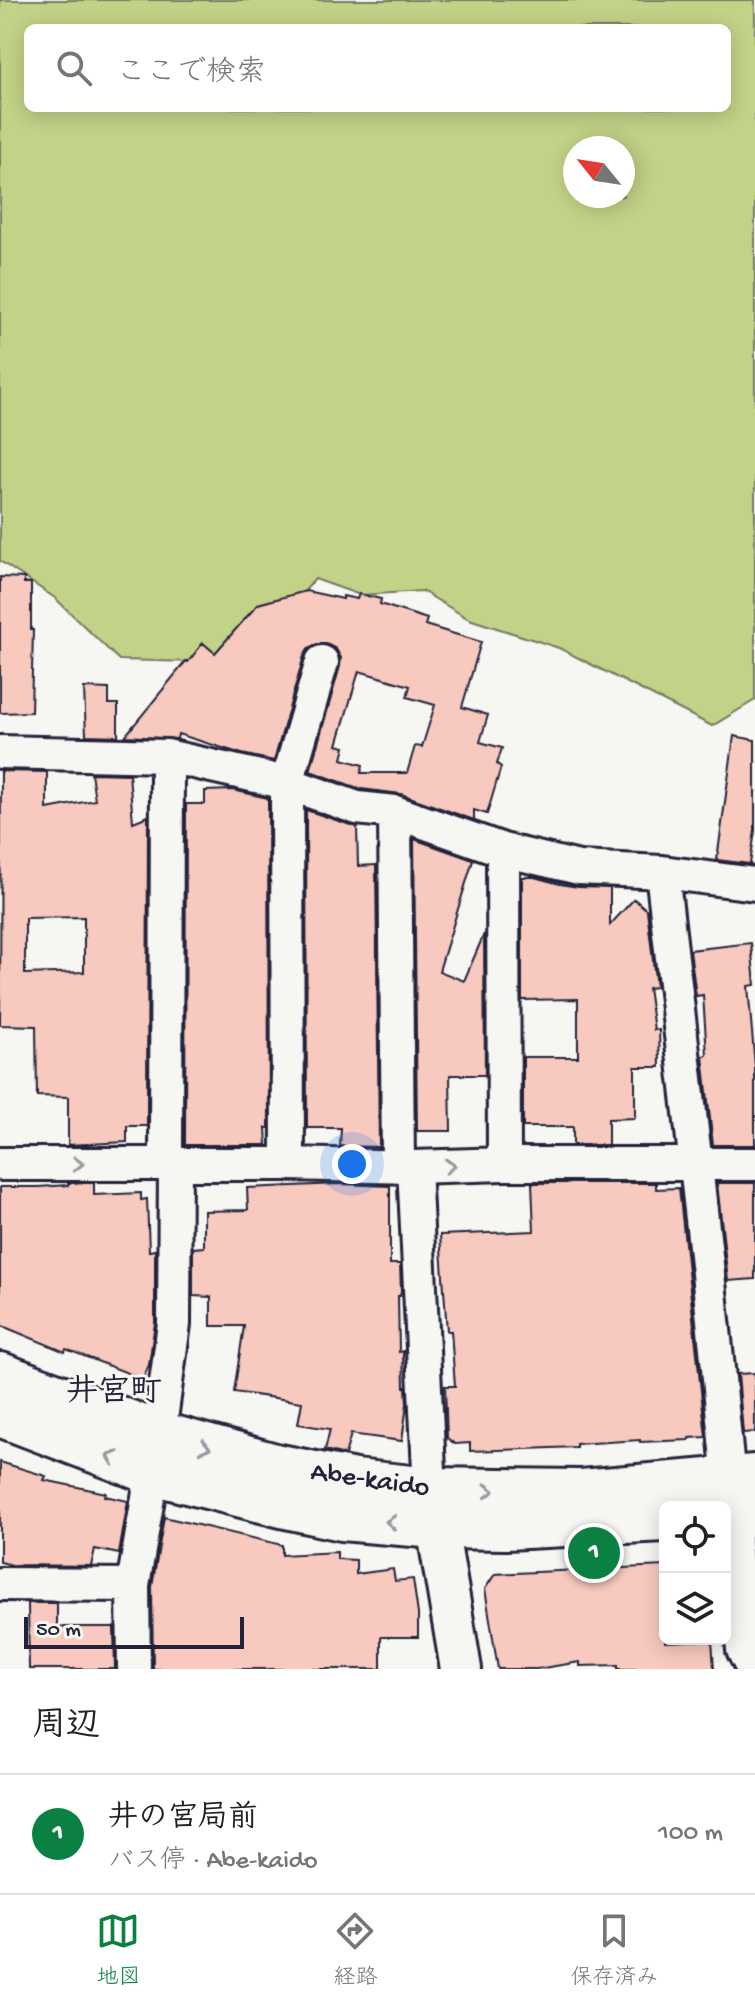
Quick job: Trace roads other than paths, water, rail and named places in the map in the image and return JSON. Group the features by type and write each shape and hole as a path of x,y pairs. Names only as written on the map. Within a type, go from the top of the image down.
{"main road":[{"name":"Abe-kaido","path":"0,1375 156,1453 282,1505 342,1518 581,1492 740,1501"},
{"name":"Abe-kaido","path":"0,1414 156,1453"},
{"name":"Abe-kaido","path":"433,1508 506,1527 659,1519"}],"street":[{"path":"288,1164 287,783 322,662"},
{"path":"0,752 167,756 287,783 357,808 395,812 503,850 579,868 662,872 755,884"},
{"path":"134,1669 133,1585 174,1324 167,756"},
{"path":"395,812 406,1166 433,1508 461,1669"},
{"path":"503,850 504,1164"},
{"path":"662,872 740,1501 743,1650 753,1669"},
{"path":"0,1164 755,1164"},
{"path":"0,1584 133,1585"}],"place":[{"name":"井の宮局前","path":"594,1553"}],"district":[{"name":"井宮町","path":"114,1394"}]}
